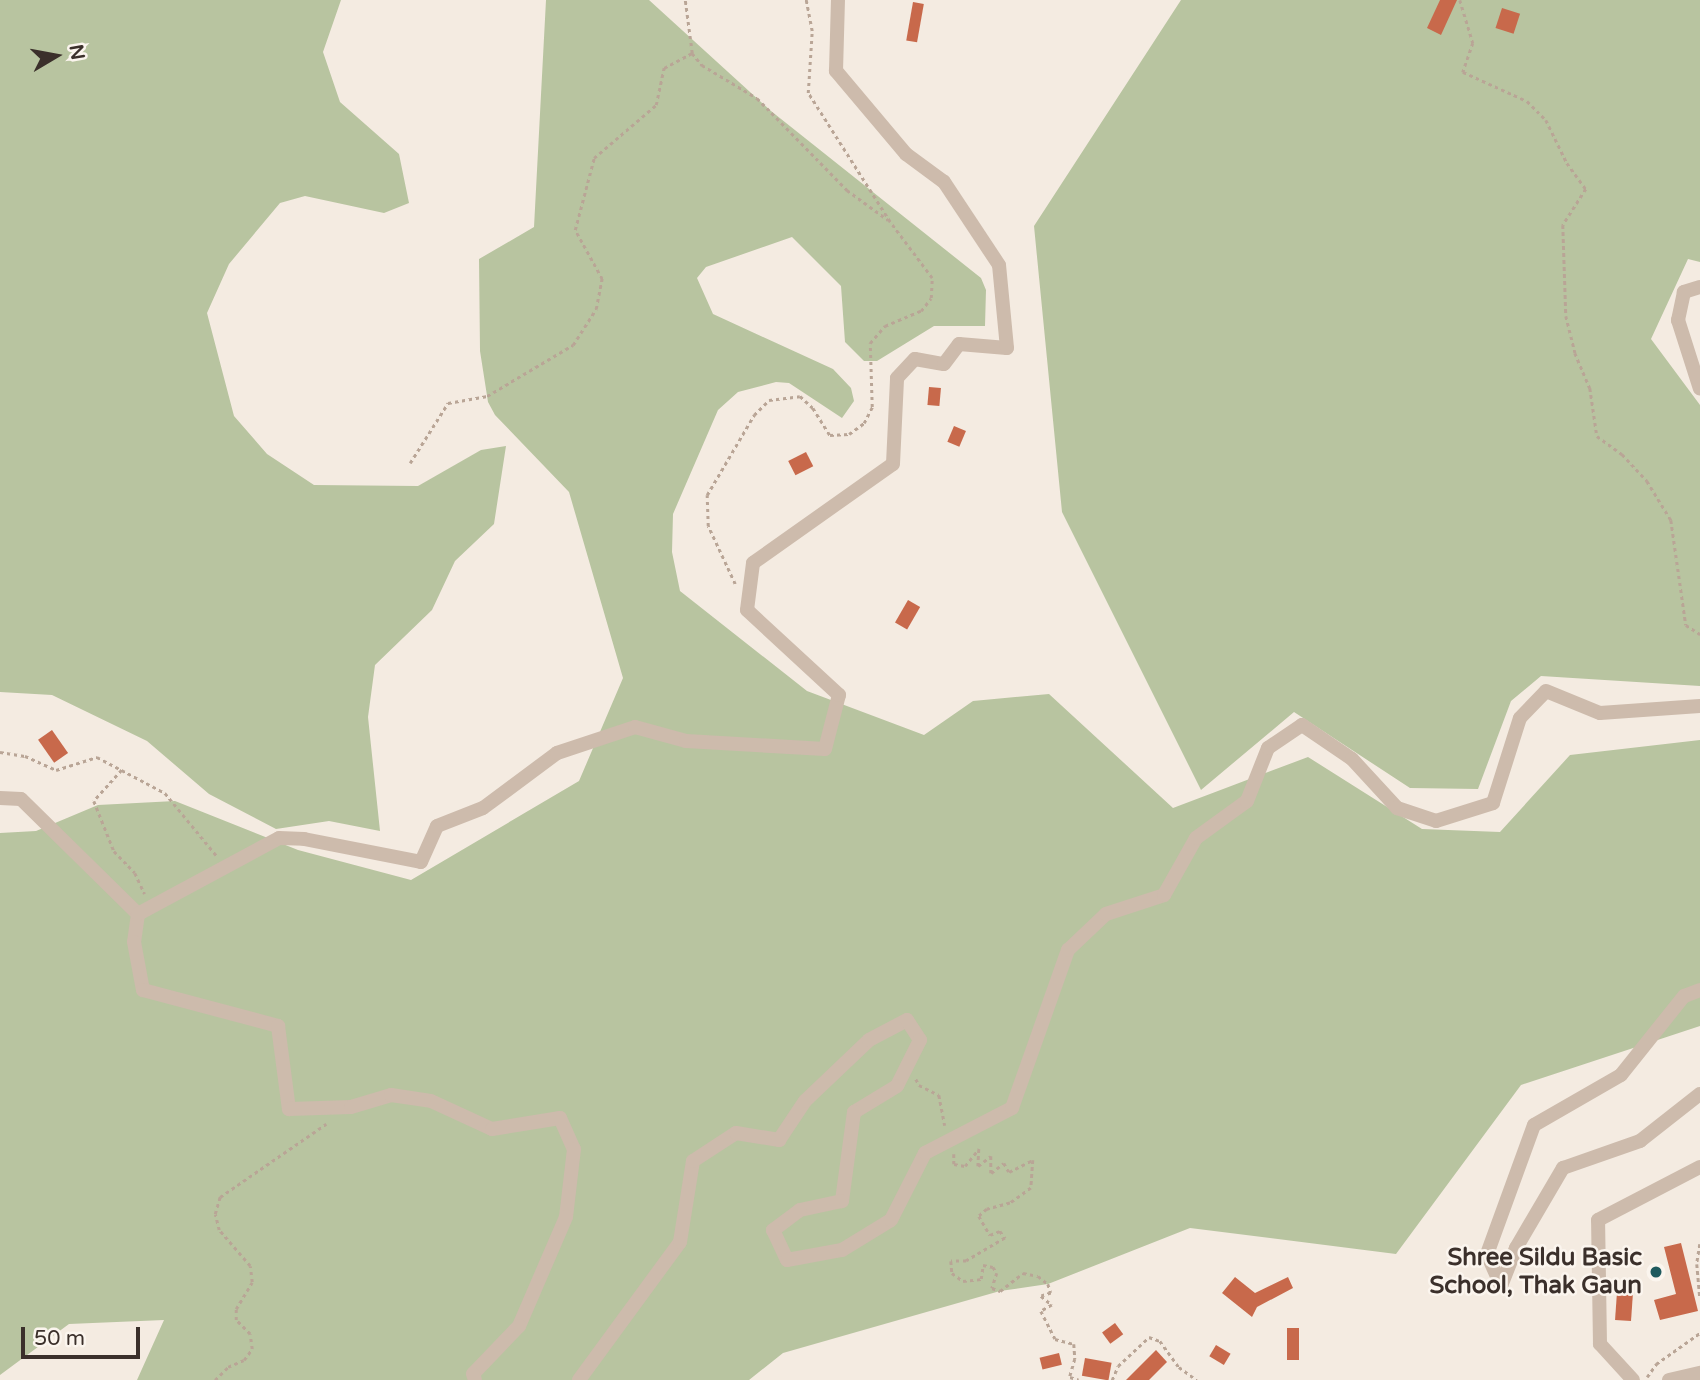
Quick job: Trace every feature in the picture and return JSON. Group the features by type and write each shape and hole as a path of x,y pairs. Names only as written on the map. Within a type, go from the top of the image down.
{"street":[{"path":"138,914 279,838 304,839 421,862 438,826 483,808 556,753 635,727 686,741 825,750 839,695 747,610 753,563 893,464 897,378 915,359 944,363 960,344 1007,348 999,265 944,182 906,154 836,71 838,0"},
{"path":"1700,287 1684,292 1678,320 1700,389"},
{"path":"579,1380 680,1242 693,1161 736,1133 779,1140 805,1101 869,1040 907,1020 920,1040 897,1086 854,1112 842,1201 800,1210 773,1230 787,1260 842,1250 891,1220 925,1153 1012,1108 1068,950 1106,914 1164,895 1196,838 1247,801 1268,748 1303,725 1352,759 1397,808 1436,821 1493,803 1520,718 1546,691 1600,713 1700,706"},
{"path":"0,798 22,799 138,914"},
{"path":"138,914 134,942 143,990 278,1026 289,1109 351,1107 391,1095 431,1101 492,1129 560,1118 574,1149 566,1217 519,1326 473,1374 475,1380"},
{"path":"1700,990 1684,996 1621,1075 1534,1125 1487,1254 1501,1286 1516,1248 1563,1168 1640,1141 1700,1094"},
{"path":"1633,1380 1600,1344 1598,1220 1700,1167"},
{"path":"1669,1380 1700,1373"}],"path":[{"path":"685,0 692,53 702,65 757,98 846,190 890,222"},
{"path":"747,610 708,526 707,495 754,415 769,400 800,396 813,408 830,435 849,434 864,424 872,407 870,342 885,326 921,311 932,298 932,278 890,222 807,93 811,31 806,0"},
{"path":"1460,0 1473,43 1463,72 1527,101 1546,120 1567,163 1586,189 1563,225 1566,316 1575,353 1590,388 1597,436 1622,454 1647,481 1671,520 1686,625 1700,634"},
{"path":"410,463 448,403 487,396 573,345 596,309 602,279 575,230 594,158 656,105 664,68 692,53"},
{"path":"0,752 25,756 55,770 97,757 165,793 226,867"},
{"path":"122,770 94,801 114,851 135,873 146,891 138,914"},
{"path":"909,1063 919,1085 939,1095 943,1120 953,1139 954,1164 965,1166 979,1149 978,1166 991,1157 991,1173 1004,1163 1009,1172 1033,1160 1031,1188 1010,1203 987,1209 979,1216 990,1235 1000,1231 1005,1238 966,1261 951,1261 952,1273 962,1281 981,1279 983,1265 993,1267 997,1273 992,1288 1000,1291 1023,1273 1038,1276 1048,1284 1051,1293 1041,1296 1052,1305 1041,1311 1055,1339 1074,1344 1075,1359 1070,1377 1079,1380"},
{"path":"215,1380 228,1367 244,1360 252,1349 250,1334 236,1320 236,1309 252,1282 250,1266 219,1230 215,1214 220,1196 330,1121"},
{"path":"1700,1244 1697,1264 1700,1296"},
{"path":"1644,1380 1656,1364 1700,1333"},
{"path":"1112,1380 1118,1366 1137,1345 1149,1337 1160,1340 1179,1367 1197,1380"}],"green space":[{"path":"0,0 341,0 323,52 340,102 399,154 409,203 384,213 305,196 280,203 229,264 207,313 234,416 267,454 314,485 418,486 481,450 506,446 494,524 455,561 432,610 375,665 368,717 380,831 329,821 276,829 209,794 147,741 52,695 0,692"},
{"path":"546,0 649,0 771,111 981,278 986,290 985,326 934,326 877,361 864,361 845,342 841,286 792,237 706,267 697,278 713,314 833,369 851,388 854,401 842,418 789,383 776,382 738,392 718,410 673,514 672,552 680,591 807,691 924,735 973,701 1049,694 1173,808 1308,757 1422,829 1500,832 1570,755 1700,740 1700,1026 1521,1085 1396,1254 1190,1228 1048,1284 1000,1291 783,1353 749,1380 137,1380 164,1320 69,1324 0,1375 0,833 36,831 98,805 175,801 298,850 411,880 579,781 623,678 569,492 495,415 488,402 480,351 479,259 534,227"},
{"path":"1181,0 1700,0 1700,262 1688,259 1651,339 1700,405 1700,686 1541,676 1511,701 1478,789 1410,788 1294,712 1201,790 1062,512 1034,226"}],"building":[{"path":"1440,0 1457,0 1441,35 1427,28"},
{"path":"913,2 924,4 917,42 906,40"},
{"path":"1502,8 1520,14 1514,34 1496,28"},
{"path":"929,387 941,388 939,406 927,405"},
{"path":"954,426 966,431 959,447 947,442"},
{"path":"806,452 813,466 795,475 788,461"},
{"path":"908,600 920,607 907,630 895,623"},
{"path":"52,730 68,753 54,763 38,740"},
{"path":"1681,1243 1698,1311 1660,1320 1654,1300 1676,1294 1664,1247"},
{"path":"1235,1277 1255,1293 1288,1277 1293,1288 1257,1307 1252,1317 1222,1293"},
{"path":"1617,1292 1633,1293 1631,1321 1615,1320"},
{"path":"1115,1323 1123,1334 1110,1344 1102,1332"},
{"path":"1287,1328 1299,1328 1299,1360 1287,1360"},
{"path":"1216,1345 1231,1354 1224,1365 1209,1356"},
{"path":"1156,1350 1167,1362 1149,1380 1126,1380"},
{"path":"1059,1353 1062,1365 1042,1369 1040,1358"},
{"path":"1085,1358 1112,1363 1109,1380 1082,1376"}],"place":[{"name":"Shree Sildu Basic School, Thak Gaun","path":"1656,1272"}]}
